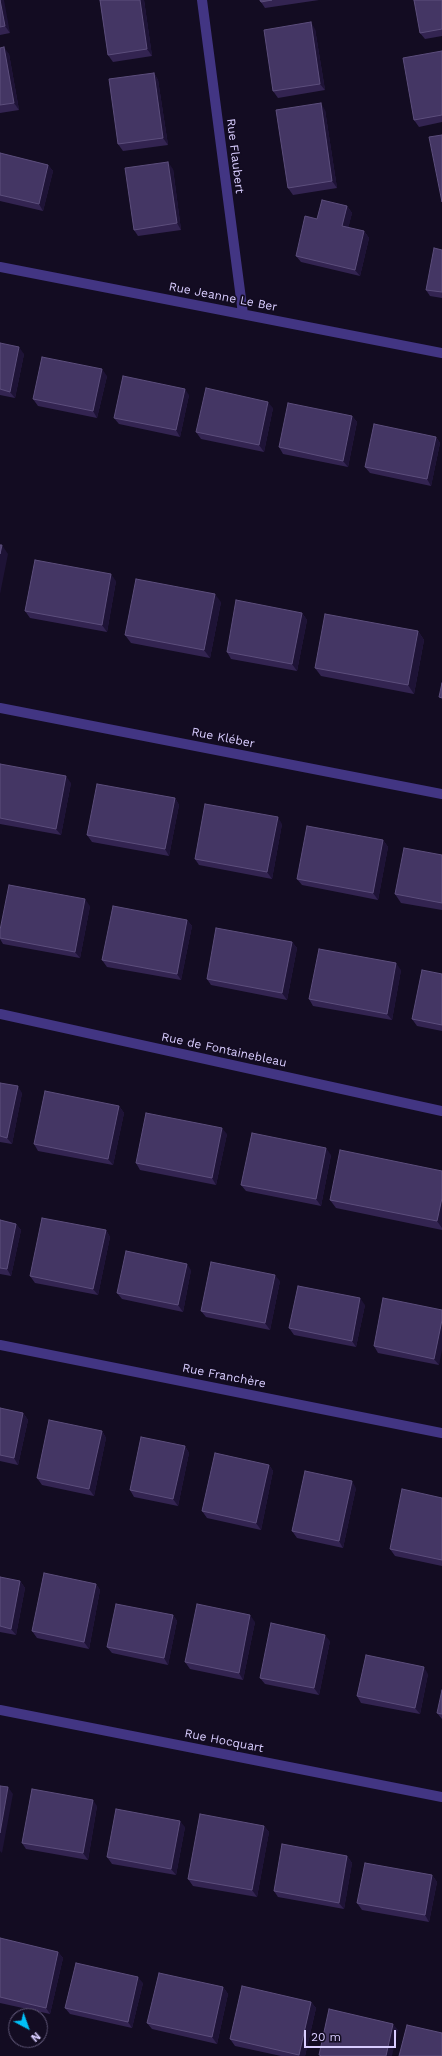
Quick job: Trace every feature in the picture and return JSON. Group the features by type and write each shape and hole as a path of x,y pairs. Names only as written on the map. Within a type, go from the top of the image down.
{"street":[{"name":"Rue Flaubert","path":"202,0 242,314"},
{"name":"Rue Jeanne Le Ber","path":"0,267 442,353"},
{"name":"Rue Kléber","path":"0,708 442,794"},
{"name":"Rue de Fontainebleau","path":"0,1014 442,1111"},
{"name":"Rue Franchère","path":"0,1346 442,1433"},
{"name":"Rue Hocquart","path":"0,1710 442,1797"}],"building":[{"path":"0,0 5,26 0,27"},
{"path":"100,0 140,0 147,49 108,55"},
{"path":"260,0 272,0 261,2"},
{"path":"414,0 442,0 442,29 420,33"},
{"path":"311,22 320,84 273,91 264,30"},
{"path":"4,47 14,103 0,105 0,48"},
{"path":"442,51 442,115 414,120 403,58"},
{"path":"154,73 163,138 118,144 109,79"},
{"path":"321,103 332,181 288,188 276,110"},
{"path":"442,135 442,202 429,137"},
{"path":"0,153 48,165 39,204 0,195"},
{"path":"168,162 177,223 134,230 125,168"},
{"path":"322,200 347,206 342,226 364,231 355,270 296,256 305,216 317,219"},
{"path":"434,248 442,250 442,292 426,290"},
{"path":"0,343 19,347 10,392 0,389"},
{"path":"42,357 102,369 93,411 33,399"},
{"path":"123,376 185,389 176,430 114,418"},
{"path":"206,388 268,402 259,445 196,432"},
{"path":"288,403 352,416 343,461 279,447"},
{"path":"374,424 436,437 427,479 365,467"},
{"path":"35,560 111,574 102,625 25,611"},
{"path":"136,579 215,594 204,650 125,635"},
{"path":"236,600 302,613 292,664 227,652"},
{"path":"325,614 418,631 408,685 315,668"},
{"path":"442,683 442,698 439,697"},
{"path":"0,764 66,776 56,829 0,818"},
{"path":"97,784 175,798 165,849 87,835"},
{"path":"205,804 278,817 267,872 195,859"},
{"path":"307,826 383,840 373,893 297,879"},
{"path":"404,848 442,855 442,903 395,894"},
{"path":"9,885 85,899 75,952 0,938 0,930"},
{"path":"113,906 187,920 177,974 102,960"},
{"path":"216,928 292,942 282,993 207,979"},
{"path":"319,949 396,963 387,1014 309,999"},
{"path":"422,970 442,974 442,1025 412,1019"},
{"path":"0,1083 18,1086 7,1138 0,1136"},
{"path":"45,1091 119,1106 108,1159 34,1144"},
{"path":"146,1113 222,1128 212,1178 136,1163"},
{"path":"252,1133 326,1148 316,1199 241,1185"},
{"path":"340,1150 442,1171 442,1198 437,1221 330,1200"},
{"path":"42,1218 106,1230 93,1289 30,1276"},
{"path":"0,1220 16,1224 7,1269 0,1268"},
{"path":"126,1251 187,1264 178,1305 117,1293"},
{"path":"211,1262 275,1275 265,1323 201,1311"},
{"path":"298,1286 360,1298 352,1341 289,1328"},
{"path":"383,1298 442,1310 442,1320 434,1359 374,1346"},
{"path":"0,1408 23,1413 14,1458 0,1455"},
{"path":"49,1420 102,1431 89,1489 37,1478"},
{"path":"141,1437 185,1446 173,1499 130,1490"},
{"path":"215,1453 269,1465 256,1523 202,1511"},
{"path":"305,1471 352,1481 339,1541 292,1531"},
{"path":"402,1489 442,1498 442,1560 390,1549"},
{"path":"44,1573 96,1584 84,1642 32,1631"},
{"path":"0,1577 20,1581 11,1629 0,1626"},
{"path":"116,1604 173,1615 164,1658 107,1647"},
{"path":"197,1604 250,1615 239,1673 185,1662"},
{"path":"271,1623 325,1635 314,1688 260,1678"},
{"path":"366,1655 424,1667 415,1708 357,1696"},
{"path":"442,1690 442,1714 437,1713"},
{"path":"0,1786 8,1787 0,1833"},
{"path":"32,1789 93,1800 83,1853 22,1843"},
{"path":"116,1809 180,1821 171,1869 107,1857"},
{"path":"200,1814 264,1826 252,1890 188,1879"},
{"path":"282,1844 347,1856 339,1903 274,1891"},
{"path":"365,1863 432,1875 425,1915 357,1903"},
{"path":"0,1938 58,1952 46,2008 0,1997"},
{"path":"76,1963 138,1977 128,2022 65,2008"},
{"path":"159,1973 223,1987 212,2037 147,2023"},
{"path":"242,1986 311,2002 299,2055 230,2039"},
{"path":"329,2009 393,2024 386,2056 319,2055"},
{"path":"407,2025 442,2033 442,2056 399,2056"}]}
